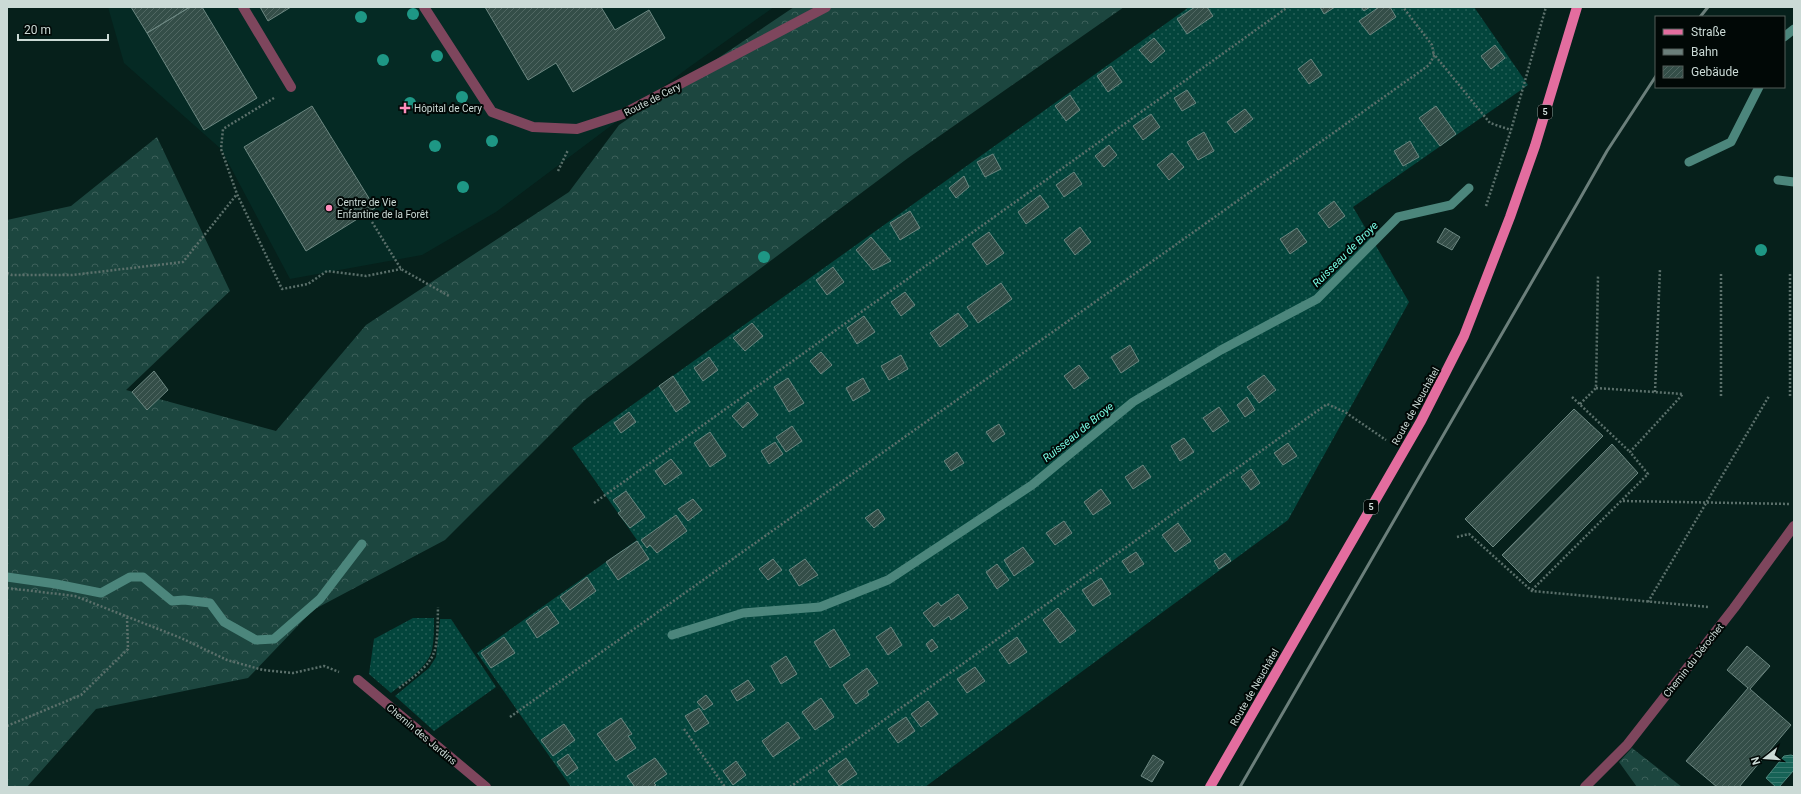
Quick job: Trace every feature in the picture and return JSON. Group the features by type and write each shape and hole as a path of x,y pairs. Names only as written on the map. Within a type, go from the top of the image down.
{"main road":[{"name":"Route de Neuchâtel","path":"1210,787 1421,422 1464,336 1510,217 1535,146 1577,7"}],"street":[{"path":"243,7 291,87"},
{"name":"Route de Cery","path":"424,7 492,112 533,127 577,129 623,114 826,7"},
{"name":"Chemin du Dérochet","path":"1586,787 1627,745 1734,608 1794,526"},
{"name":"Chemin des Jardins","path":"358,680 486,787"}],"path":[{"path":"594,503 1288,7"},
{"path":"510,717 1423,70 1429,65 1434,56 1432,45 1403,7"},
{"path":"1486,206 1511,130 1546,7"},
{"path":"1433,53 1490,123 1511,130"},
{"path":"291,87 224,129 220,149 237,194 282,289 308,284 328,271 366,276 401,269"},
{"path":"7,273 12,275 72,275 183,262 237,194"},
{"path":"372,222 401,269 449,296"},
{"path":"1656,392 1660,269"},
{"path":"1720,396 1722,272"},
{"path":"1790,274 1790,397"},
{"path":"1580,404 1596,388 1598,276"},
{"path":"1596,388 1683,394 1630,452"},
{"path":"1648,602 1770,396"},
{"path":"1532,591 1622,502 1648,474 1630,452 1572,397"},
{"path":"790,787 1327,404 1345,412 1387,440"},
{"path":"1622,502 1794,504"},
{"path":"1457,537 1469,534 1532,591 1648,602 1734,608"},
{"path":"7,588 75,596 127,618 181,638 227,660 263,670 293,673 324,666 358,680"},
{"path":"383,701 428,666 435,652 438,607"},
{"path":"7,726 81,695 128,649 127,618"},
{"path":"684,729 725,787"}],"shaded area":[{"name":"Hôpital de Cery","path":"108,7 774,7 688,68 496,212 422,255 290,279 221,149 124,63"},
{"path":"1189,7 1474,7 1528,85 1353,207 1409,302 1288,520 925,787 571,787 477,653 637,540 572,448"},
{"path":"413,618 434,618 434,638 430,657 421,669 391,693 369,674 374,639"},
{"path":"440,619 451,619 496,687 434,731 395,696 429,668 436,657"},
{"path":"1784,756 1794,756 1794,770 1779,787 1776,787 1766,778"}],"green space":[{"path":"794,7 1124,7 908,158 586,399 445,540 313,610 248,678 96,709 27,787 7,787 7,220 71,206 157,137 230,291 126,390 276,431 366,325 569,192 619,125"},
{"path":"1632,748 1682,787 1637,787 1619,762"}],"building":[{"path":"131,7 190,7 147,33"},
{"path":"190,7 202,7 257,98 204,130 147,33"},
{"path":"260,7 291,7 268,21"},
{"path":"485,7 601,7 615,30 649,10 665,38 573,92 556,63 528,80"},
{"path":"1195,7 1207,7 1213,16 1187,34 1177,19"},
{"path":"1320,7 1335,7 1324,14"},
{"path":"1361,7 1370,7 1364,11"},
{"path":"1379,7 1390,7 1396,17 1370,35 1359,21"},
{"path":"1154,38 1165,51 1151,63 1139,50"},
{"path":"1495,45 1505,58 1491,69 1481,56"},
{"path":"1311,59 1322,75 1309,84 1298,69"},
{"path":"1111,66 1122,82 1108,92 1097,76"},
{"path":"1187,90 1196,103 1182,111 1174,98"},
{"path":"1070,95 1080,110 1066,121 1055,106"},
{"path":"312,106 375,208 306,251 244,147"},
{"path":"1436,106 1456,134 1440,146 1419,118"},
{"path":"1245,109 1253,119 1235,133 1227,122"},
{"path":"1151,114 1160,127 1143,140 1133,126"},
{"path":"1204,132 1214,151 1198,160 1187,142"},
{"path":"1410,141 1419,157 1403,166 1394,151"},
{"path":"1109,145 1117,155 1104,167 1095,156"},
{"path":"1172,153 1184,167 1169,180 1157,165"},
{"path":"993,154 1001,169 985,177 977,162"},
{"path":"1074,172 1082,184 1064,197 1056,185"},
{"path":"964,176 969,187 956,198 949,188"},
{"path":"1040,195 1049,207 1026,224 1018,212"},
{"path":"1334,201 1345,216 1329,228 1318,213"},
{"path":"910,211 920,228 900,240 890,223"},
{"path":"1080,227 1091,242 1075,255 1064,240"},
{"path":"1297,228 1307,242 1290,254 1280,239"},
{"path":"1445,228 1460,237 1452,250 1437,242"},
{"path":"989,232 1004,253 987,265 972,244"},
{"path":"871,237 891,261 873,270 856,250"},
{"path":"833,267 844,282 827,295 816,280"},
{"path":"1001,283 1012,299 978,323 967,307"},
{"path":"905,292 915,305 901,316 891,302"},
{"path":"958,313 968,326 940,347 930,333"},
{"path":"864,316 875,332 857,344 847,328"},
{"path":"752,323 763,336 745,351 733,338"},
{"path":"1130,345 1139,361 1121,373 1111,357"},
{"path":"821,352 832,365 821,374 810,361"},
{"path":"901,355 908,369 889,380 881,366"},
{"path":"709,357 718,370 703,381 694,368"},
{"path":"1079,365 1089,378 1074,389 1064,376"},
{"path":"154,371 168,390 147,410 132,392"},
{"path":"1264,375 1276,390 1259,403 1247,387"},
{"path":"673,376 690,402 676,412 659,386"},
{"path":"788,378 804,403 789,412 774,387"},
{"path":"863,378 870,391 853,401 846,388"},
{"path":"1247,397 1255,410 1245,417 1237,405"},
{"path":"748,402 758,415 743,428 732,416"},
{"path":"1219,407 1229,421 1213,432 1203,418"},
{"path":"1574,409 1603,436 1493,547 1465,519"},
{"path":"629,412 636,422 621,433 614,423"},
{"path":"999,424 1005,434 993,442 986,432"},
{"path":"792,426 802,441 786,452 776,437"},
{"path":"710,432 726,456 710,467 694,443"},
{"path":"1184,438 1194,452 1180,461 1171,446"},
{"path":"775,442 783,454 769,464 761,451"},
{"path":"1288,443 1297,456 1283,465 1274,453"},
{"path":"1612,444 1638,473 1530,583 1502,555"},
{"path":"957,452 964,463 951,471 944,461"},
{"path":"671,459 682,473 665,485 655,471"},
{"path":"1143,465 1151,477 1133,489 1125,477"},
{"path":"1251,469 1260,483 1251,490 1241,477"},
{"path":"1101,489 1111,503 1093,515 1084,502"},
{"path":"626,491 645,517 630,528 618,513 621,511 613,500"},
{"path":"693,499 702,510 688,521 678,509"},
{"path":"878,509 885,519 874,528 865,518"},
{"path":"676,515 687,531 657,553 650,545 647,548 641,540"},
{"path":"1064,521 1072,533 1055,545 1046,533"},
{"path":"1178,523 1191,541 1175,552 1162,535"},
{"path":"637,541 649,559 618,580 606,562"},
{"path":"1023,547 1034,562 1014,576 1004,560"},
{"path":"1136,552 1144,564 1130,573 1122,561"},
{"path":"1225,553 1231,561 1219,569 1214,561"},
{"path":"773,559 782,570 768,580 759,569"},
{"path":"805,559 818,575 799,586 789,570"},
{"path":"997,564 1009,580 997,589 986,572"},
{"path":"587,577 596,591 570,610 560,597"},
{"path":"1101,578 1111,594 1093,606 1082,590"},
{"path":"958,594 968,608 951,620 949,616 934,627 923,613 938,602 941,606"},
{"path":"547,606 559,623 537,638 526,621"},
{"path":"1058,608 1076,631 1060,643 1043,620"},
{"path":"891,627 902,645 888,655 876,637"},
{"path":"834,629 850,655 830,668 814,642"},
{"path":"504,637 515,653 491,668 481,653"},
{"path":"1017,637 1027,652 1009,664 999,650"},
{"path":"932,639 938,647 931,652 926,644"},
{"path":"1747,646 1770,666 1750,689 1791,725 1739,787 1717,787 1686,761 1748,688 1727,670"},
{"path":"786,656 797,674 781,684 771,666"},
{"path":"975,667 985,681 967,693 957,679"},
{"path":"867,668 878,683 867,691 869,695 856,704 843,685"},
{"path":"748,680 755,690 737,701 731,691"},
{"path":"706,695 713,704 704,710 697,702"},
{"path":"821,698 834,717 815,730 802,712"},
{"path":"928,701 938,714 921,727 911,714"},
{"path":"699,708 709,723 695,732 685,716"},
{"path":"906,717 915,731 898,743 888,729"},
{"path":"621,718 632,734 628,736 636,748 616,761 597,734"},
{"path":"788,722 800,738 773,757 762,741"},
{"path":"564,724 575,740 553,756 541,740"},
{"path":"568,754 578,768 567,776 557,762"},
{"path":"1153,755 1164,762 1152,782 1141,776"},
{"path":"655,758 667,774 654,783 656,785 653,787 635,787 627,776"},
{"path":"846,758 857,774 839,786 828,771"},
{"path":"736,761 746,775 733,785 723,771"}],"waterway":[{"name":"Ruisseau de Broye","path":"1785,36 1794,29"},
{"name":"Ruisseau de Broye","path":"1689,162 1731,142 1758,88"},
{"path":"1778,180 1794,182"},
{"name":"Ruisseau de Broye","path":"672,635 743,613 820,607 888,580 1032,485 1133,402 1221,350 1317,299 1398,217 1451,205 1469,188"},
{"path":"7,577 56,584 101,593 130,577 143,577 172,601 184,600 210,603 224,622 256,640 274,639 320,599 362,544"}],"railway":[{"path":"1701,16 1708,7"},
{"path":"1240,787 1607,151 1655,78"}],"place":[{"name":"Hôpital de Cery","path":"405,108"},
{"name":"Centre de Vie Enfantine de la Forêt","path":"329,208"}]}
